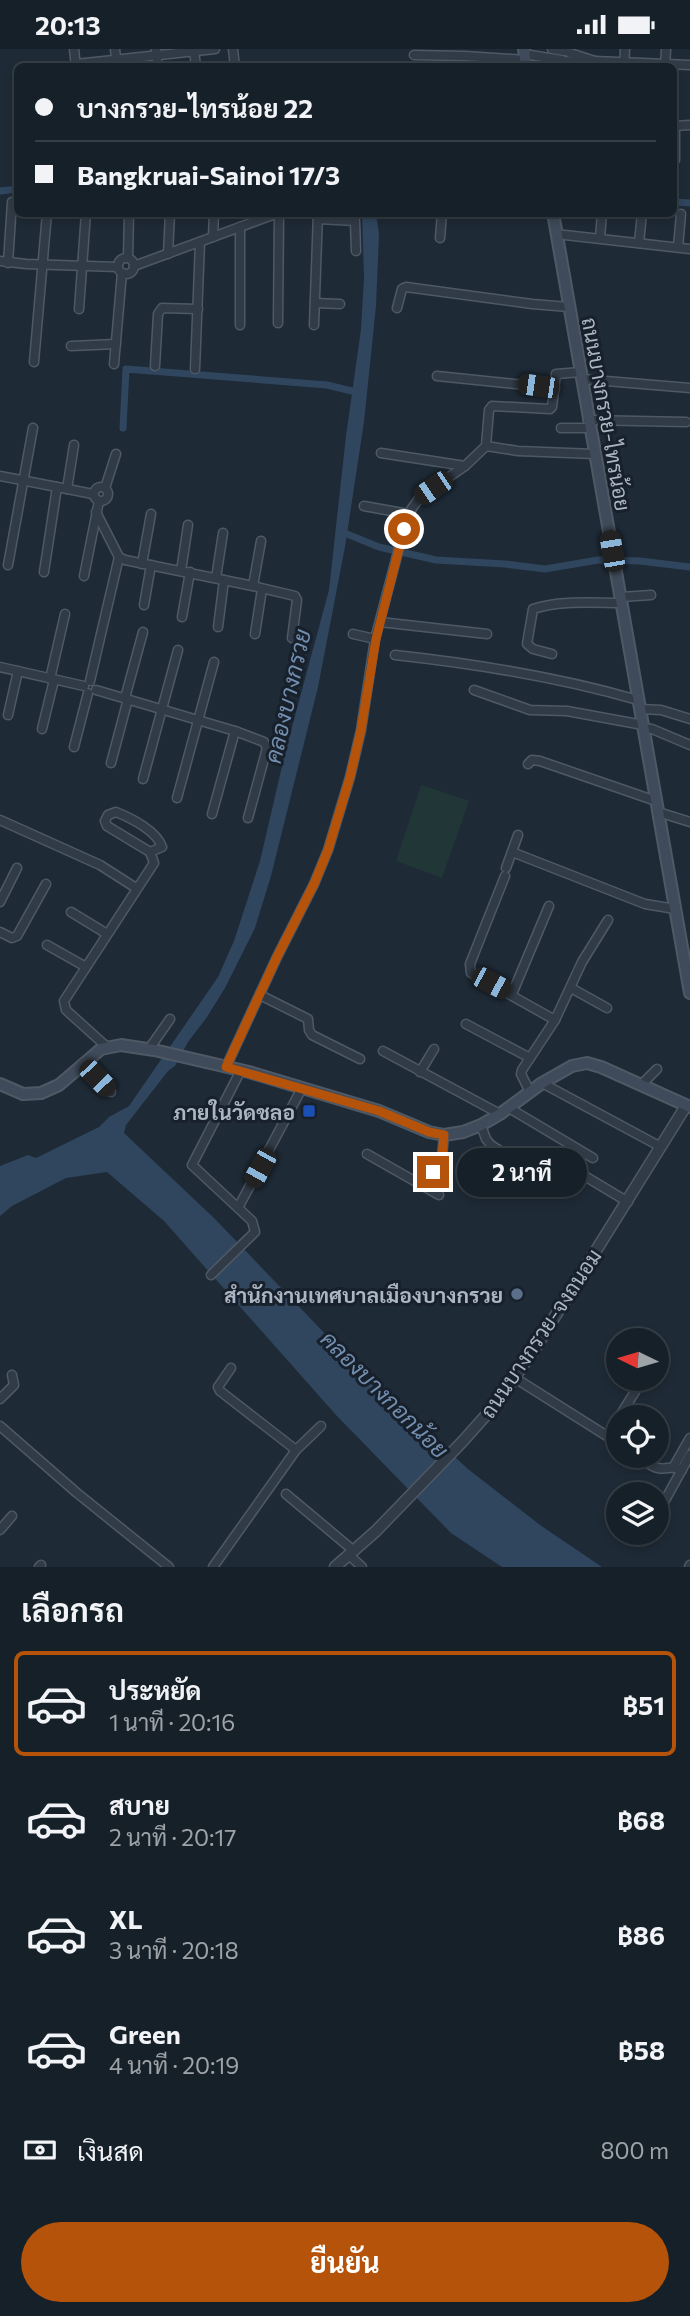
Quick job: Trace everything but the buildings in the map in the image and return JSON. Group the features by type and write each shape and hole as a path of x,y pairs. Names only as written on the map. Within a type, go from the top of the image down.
{"main road":[{"name":"ถนนบางกรวย-ไทรน้อย","path":"554,217 690,993"},
{"path":"0,1084 23,1094 41,1093 59,1085 96,1052 121,1045 152,1049 241,1070 379,1111 429,1132 444,1135 481,1125 542,1083 572,1066 587,1063 689,1106"}],"street":[{"path":"115,49 117,63 156,52 215,49"},
{"path":"552,49 566,56"},
{"path":"414,55 566,56 610,63"},
{"path":"0,274 12,202"},
{"path":"678,247 681,214"},
{"path":"34,362 47,217"},
{"path":"79,309 86,217"},
{"path":"129,217 128,258 134,266"},
{"path":"168,254 170,217"},
{"path":"213,237 214,217"},
{"path":"278,323 279,217"},
{"path":"314,325 318,217"},
{"path":"325,217 355,221 356,251"},
{"path":"440,238 442,217"},
{"path":"600,238 602,217"},
{"path":"639,243 642,217"},
{"path":"3,262 82,265 130,273 134,266 240,227 257,218"},
{"path":"240,227 240,324"},
{"path":"556,234 690,249"},
{"path":"195,369 200,242"},
{"path":"114,364 120,260 128,258"},
{"path":"397,308 402,289 406,287 569,307"},
{"path":"315,303 340,304"},
{"path":"155,366 159,311 166,307 198,309"},
{"path":"71,346 116,344"},
{"path":"226,1067 328,850 356,754 376,639 408,514 420,497 466,465 486,446 489,410 493,405 547,410 552,407 558,373 690,388"},
{"path":"437,376 555,388"},
{"path":"561,428 589,424 686,422"},
{"path":"8,565 33,428"},
{"path":"44,572 74,445"},
{"path":"486,446 518,451 594,454"},
{"path":"381,453 466,465"},
{"path":"84,576 96,512 96,488 105,488 116,454"},
{"path":"0,477 62,488 96,498"},
{"path":"364,506 408,514"},
{"path":"74,747 119,557 96,512"},
{"path":"145,605 151,514"},
{"path":"181,571 188,525"},
{"path":"218,627 223,533"},
{"path":"255,634 261,541"},
{"path":"119,557 295,596 297,600 292,638"},
{"path":"182,617 190,572"},
{"path":"552,654 533,649 527,644 533,609 651,595"},
{"path":"42,729 65,614"},
{"path":"380,622 487,634"},
{"path":"111,764 143,632"},
{"path":"353,633 376,639"},
{"path":"143,779 178,650"},
{"path":"395,655 523,672 592,687 690,719"},
{"path":"177,798 214,662"},
{"path":"0,667 89,687 260,740 266,745 248,818"},
{"path":"8,715 18,671"},
{"path":"474,690 530,710 567,711 652,729 690,745"},
{"path":"212,814 235,731"},
{"path":"528,764 532,760 540,761 657,806 690,822"},
{"path":"107,1047 66,1010 64,1004 154,863 150,852 107,826 108,815 116,812 125,815 157,837 162,847 150,852"},
{"path":"0,820 89,860 136,888"},
{"path":"518,835 469,970 555,1020"},
{"path":"512,852 645,904 676,909"},
{"path":"0,902 17,868"},
{"path":"0,932 12,938 17,936 46,884"},
{"path":"512,994 549,906"},
{"path":"71,912 107,934"},
{"path":"530,1091 521,1074 555,1020 582,962 608,920"},
{"path":"47,945 86,967"},
{"path":"571,988 607,1008"},
{"path":"260,995 308,1019 312,1035 360,1059"},
{"path":"152,1049 170,1019"},
{"path":"466,1024 530,1058"},
{"path":"420,1072 434,1049"},
{"path":"383,1051 593,1158"},
{"path":"83,1063 110,1092"},
{"path":"641,1085 657,1069"},
{"path":"211,1275 256,1228 252,1221 192,1165 241,1070"},
{"path":"542,1083 661,1147"},
{"path":"238,1208 302,1088"},
{"name":"ถนนบางกรวย-จงถนอม","path":"335,1567 388,1518 495,1405 689,1106"},
{"path":"481,1125 491,1145 555,1186"},
{"path":"424,1187 442,1157 444,1135"},
{"path":"366,1154 439,1195"},
{"path":"583,1175 628,1202"},
{"path":"231,1368 219,1383 220,1391 296,1450"},
{"path":"0,1399 14,1385 12,1375"},
{"path":"515,1378 606,1435"},
{"path":"213,1567 296,1450 321,1426"},
{"path":"2,1432 169,1567"},
{"path":"669,1489 690,1438"},
{"path":"657,1468 678,1468 690,1455"},
{"path":"286,1494 351,1553 362,1567"},
{"path":"0,1530 12,1516"}],"green space":[{"path":"421,785 469,801 442,878 396,861"}],"water":[{"name":"คลองบางกอกน้อย","path":"362,217 376,217 379,234 376,306 364,422 345,547 318,687 271,876 255,928 225,988 175,1066 168,1071 126,1125 124,1133 214,1218 355,1365 468,1469 540,1525 602,1567 502,1567 451,1533 336,1415 164,1221 107,1172 66,1178 12,1206 0,1216 0,1166 28,1155 36,1158 99,1127 109,1117 129,1106 218,977 234,941 260,861 286,749 329,590 361,329 364,278"}],"waterway":[{"path":"0,191 14,189"},
{"path":"677,202 690,203"},
{"path":"123,428 126,369 327,385 360,393"},
{"path":"342,532 379,547 436,560 545,569 598,560 640,561 690,567"}],"place":[{"name":"ภายในวัดชลอ","path":"309,1111"},
{"name":"สำนักงานเทศบาลเมืองบางกรวย","path":"517,1294"}],"route":[{"path":"404,529 376,639 361,730 350,777 328,850 226,1067 379,1111 429,1132 444,1135 442,1157 433,1172"}],"water label":[{"name":"คลองบางกรวย","path":"287,696"}]}
